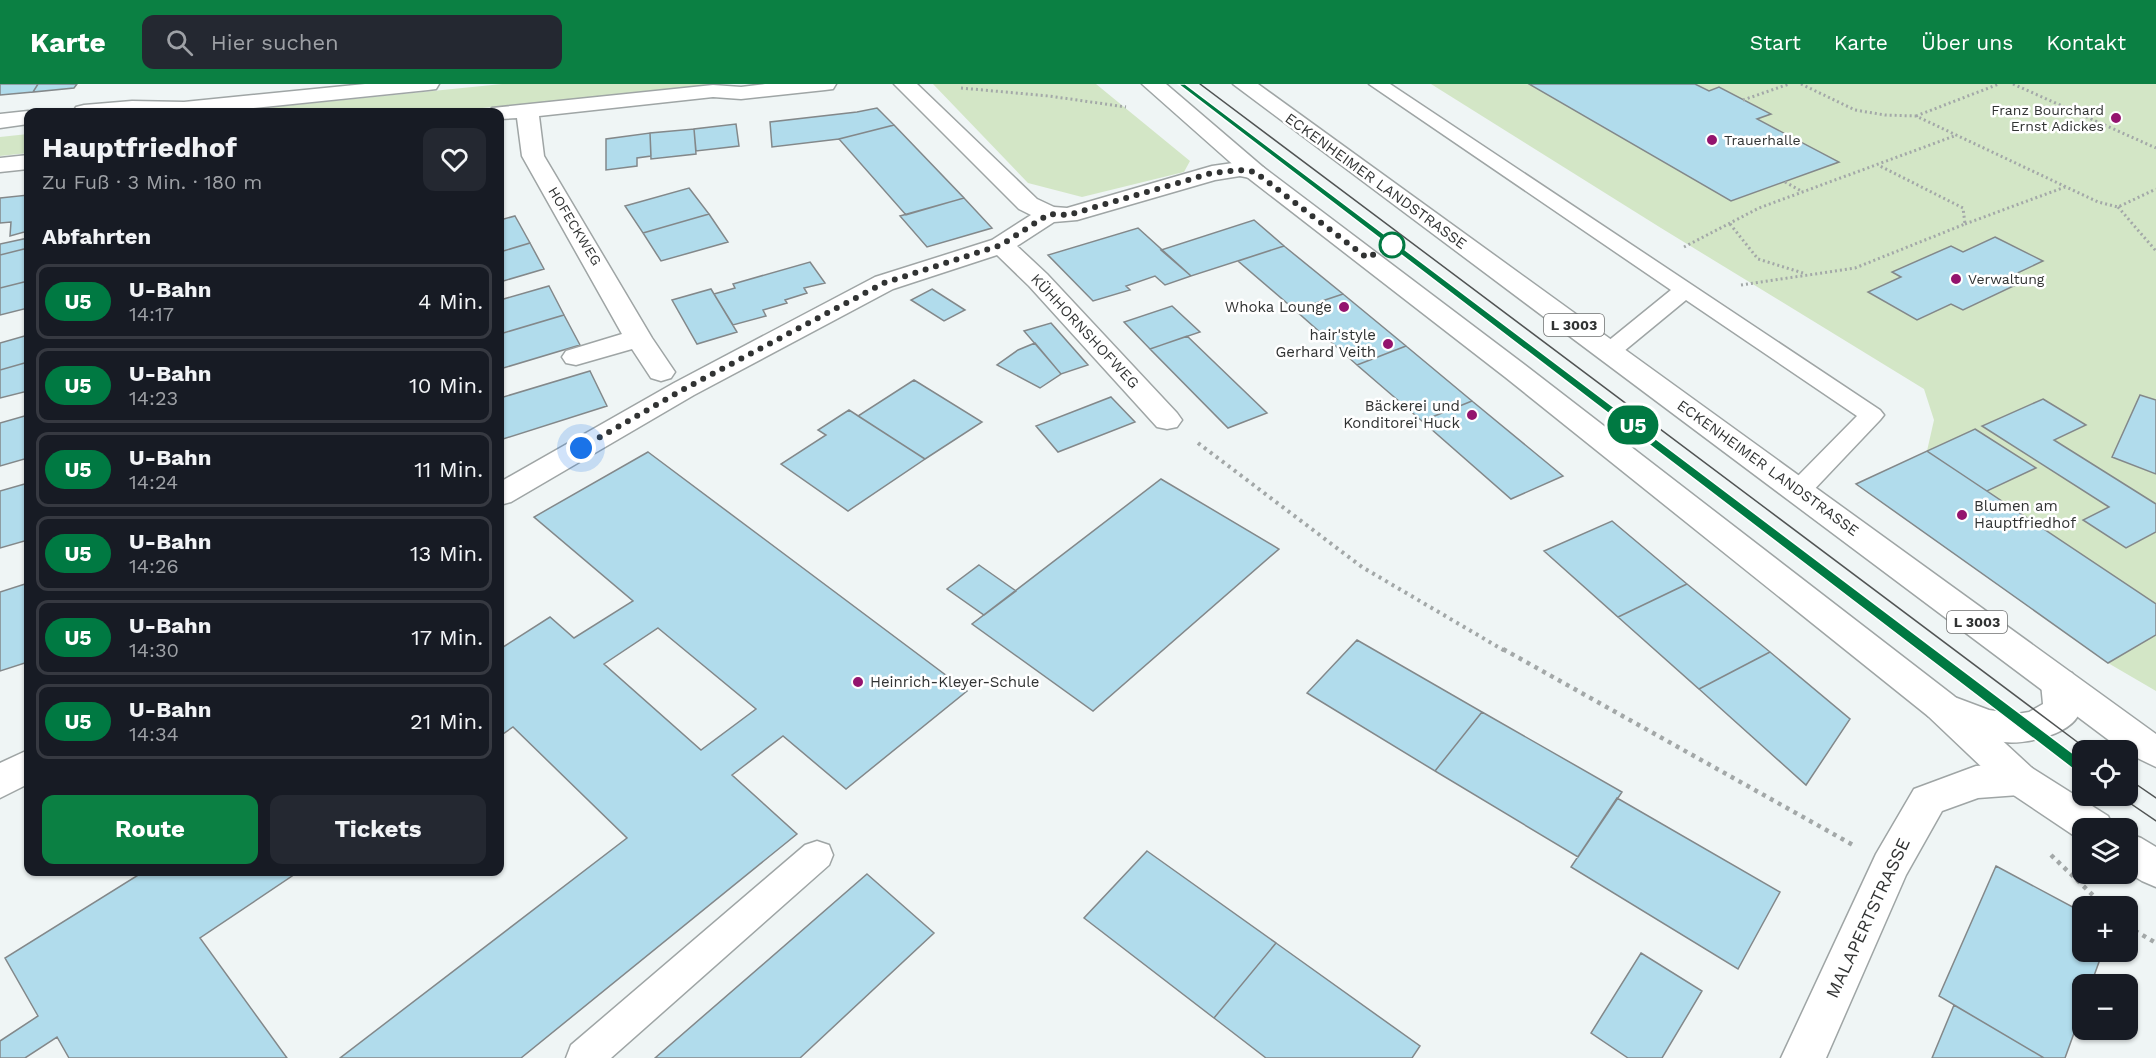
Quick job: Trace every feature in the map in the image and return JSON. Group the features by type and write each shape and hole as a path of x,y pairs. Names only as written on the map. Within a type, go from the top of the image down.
{"street":[{"path":"194,108 428,84"},
{"path":"504,113 713,91 741,93 825,84"},
{"path":"1154,84 1255,172 1515,371 1941,706 2019,779 2079,818"},
{"name":"ECKENHEIMER LANDSTRASSE","path":"1244,84 1347,162 1610,351 2059,683 2156,752"},
{"path":"910,89 1028,204 1049,214 1068,215 1212,173 1240,170 1255,172"},
{"path":"107,108 135,103 176,108"},
{"name":"HOFECKWEG","path":"527,110 533,156 567,210 638,338 661,372"},
{"path":"0,121 24,118"},
{"path":"0,165 24,162"},
{"path":"504,493 684,389 884,283 1001,245 1049,214"},
{"name":"KÜHHORNSHOFWEG","path":"1001,245 1038,280 1167,420"},
{"path":"576,357 638,338"},
{"path":"1941,706 2001,729 2031,729 2049,721 2062,710 2059,683"},
{"path":"0,782 24,768"},
{"name":"MALAPERTSTRASSE","path":"1803,1058 1890,866 1928,800 1976,782 2019,779"},
{"path":"2138,857 2156,869"}],"lane":[{"path":"1378,84 1872,415 1799,490"},
{"path":"1610,351 1685,290"},
{"path":"584,1058 817,855"}],"path":[{"path":"1743,100 1789,84"},
{"path":"1802,84 1855,110 1885,115 1916,116 1999,84"},
{"path":"2013,84 2156,148"},
{"path":"910,89 951,87 1049,96 1129,107"},
{"path":"1916,116 2098,202 2118,207 2156,251"},
{"path":"1689,245 1759,208 1957,135"},
{"path":"1878,165 1963,208 1965,224"},
{"path":"1785,182 1803,192"},
{"path":"1750,282 1855,268 2065,187"},
{"path":"2118,207 2156,189"},
{"path":"1730,224 1758,259 1806,274"},
{"path":"1167,420 1362,567 1538,670 1890,866"},
{"path":"2138,932 2156,943"}],"green space":[{"path":"502,84 723,84 483,108 264,108"},
{"path":"933,84 1096,84 1190,161 1184,172 1082,197 1028,183"},
{"path":"1431,84 2156,84 2156,691 2108,663 1856,484 1927,451 1934,420 1924,389"},
{"path":"24,134 24,153 0,156 0,137"}],"building":[{"path":"0,84 38,84 33,92 0,95"},
{"path":"38,84 77,84 74,88 33,92"},
{"name":"Trauerhalle","path":"1529,84 1695,84 1709,91 1719,87 1771,114 1757,119 1839,162 1731,201"},
{"path":"877,108 894,125 839,139 772,147 770,122"},
{"path":"736,124 739,146 696,151 694,129"},
{"path":"894,125 964,198 906,215 839,139"},
{"path":"694,129 696,154 651,159 650,133"},
{"path":"650,133 651,156 637,158 637,166 606,170 606,139"},
{"path":"689,188 709,214 643,233 625,206"},
{"path":"24,195 24,232 10,236 11,222 0,223 0,198"},
{"path":"964,198 992,228 927,247 900,216"},
{"path":"709,214 728,242 661,261 643,233"},
{"path":"515,216 530,243 504,251 504,219"},
{"path":"1254,220 1284,246 1191,276 1161,250"},
{"path":"1138,228 1191,276 1165,285 1155,276 1126,286 1130,290 1093,301 1048,255"},
{"name":"Verwaltung","path":"1995,237 2043,261 2011,276 2022,282 1963,310 1951,304 1917,320 1868,292 1901,277 1892,272 1951,246 1963,252"},
{"path":"24,239 24,249 0,255 0,244"},
{"path":"530,243 544,269 504,281 504,251"},
{"path":"1284,246 1343,294 1295,310 1238,261"},
{"path":"24,249 24,282 0,288 0,255"},
{"path":"810,262 825,283 804,288 807,293 785,300 787,303 763,310 766,316 733,325 714,294 735,288 733,284"},
{"path":"24,282 24,309 0,315 0,288"},
{"path":"549,286 564,315 504,333 504,299"},
{"path":"711,289 737,332 697,344 672,300"},
{"path":"932,289 965,310 944,321 911,300"},
{"path":"1343,294 1406,346 1357,365 1295,310"},
{"path":"1172,306 1200,332 1150,349 1124,322"},
{"path":"564,315 580,345 504,368 504,333"},
{"path":"1051,323 1088,365 1061,374 1024,331"},
{"path":"24,336 24,363 0,370 0,343"},
{"path":"1187,336 1267,413 1228,428 1150,349"},
{"path":"1035,343 1061,374 1040,388 997,365 1018,350"},
{"path":"1406,346 1472,401 1422,421 1357,365"},
{"path":"24,363 24,392 0,398 0,370"},
{"path":"590,371 607,406 504,439 504,397"},
{"path":"914,380 982,422 925,459 858,416"},
{"path":"2140,395 2156,400 2156,474 2112,457"},
{"path":"1111,397 1135,422 1058,452 1036,426"},
{"path":"2043,399 2086,425 2054,440 2156,504 2156,532 2126,548 2083,520 2109,507 1982,426"},
{"path":"1472,401 1563,476 1511,499 1422,421"},
{"path":"849,410 925,459 848,511 781,464 826,435 818,430"},
{"path":"24,416 24,459 0,466 0,423"},
{"path":"1975,429 2036,468 1987,491 1927,451"},
{"path":"1927,451 2156,604 2156,635 2108,663 1856,484"},
{"path":"648,452 967,691 846,789 783,736 732,775 797,834 521,1058 340,1058 627,838 513,727 504,733 504,646 550,617 574,638 633,601 534,517","holes":["658,628 756,709 701,750 604,664"]},
{"path":"1161,479 1279,549 1093,711 972,624"},
{"path":"24,484 24,541 0,548 0,491"},
{"path":"1612,521 1687,584 1618,617 1544,551"},
{"path":"979,565 1016,591 984,615 947,589"},
{"path":"24,584 24,663 0,671 0,592"},
{"path":"1687,584 1770,652 1699,689 1618,617"},
{"path":"1357,640 1482,712 1435,771 1307,693"},
{"path":"1770,652 1850,719 1806,785 1699,689"},
{"path":"1482,712 1622,792 1578,857 1435,771"},
{"path":"1617,798 1780,892 1738,969 1571,867"},
{"path":"1147,851 1276,943 1214,1018 1084,918"},
{"path":"1996,866 2072,907 2072,962 2099,962 2095,974 2072,974 2072,1039 2065,1058 2044,1058 1939,996"},
{"path":"867,874 934,933 800,1058 655,1058"},
{"path":"137,876 292,876 200,938 287,1058 69,1058 57,1037 25,1058 0,1058 0,1041 38,1016 5,958"},
{"path":"1276,943 1420,1046 1412,1058 1266,1058 1214,1018"},
{"path":"1641,953 1702,991 1662,1058 1628,1058 1591,1033"},
{"path":"1954,1005 2044,1058 1932,1058"}],"tram line":[{"path":"1182,84 2072,760"},
{"path":"1200,84 2075,740"},
{"path":"2138,786 2156,798"},
{"path":"2134,806 2156,821"}],"metro line":[{"name":"U5","path":"1182,84 2072,760"}],"place":[{"name":"Franz Bourchard Ernst Adickes","path":"2116,118"},
{"name":"Trauerhalle","path":"1712,140"},
{"name":"Verwaltung","path":"1956,279"},
{"name":"Whoka Lounge","path":"1344,307"},
{"name":"hair'style Gerhard Veith","path":"1388,344"},
{"name":"Bäckerei und Konditorei Huck","path":"1472,415"},
{"name":"Blumen am Hauptfriedhof","path":"1962,515"},
{"name":"Heinrich-Kleyer-Schule","path":"858,682"}],"route":[{"path":"581,448 684,389 884,283 1001,245 1049,214 1068,215 1212,173 1240,170 1255,172 1367,258 1392,245"}]}
